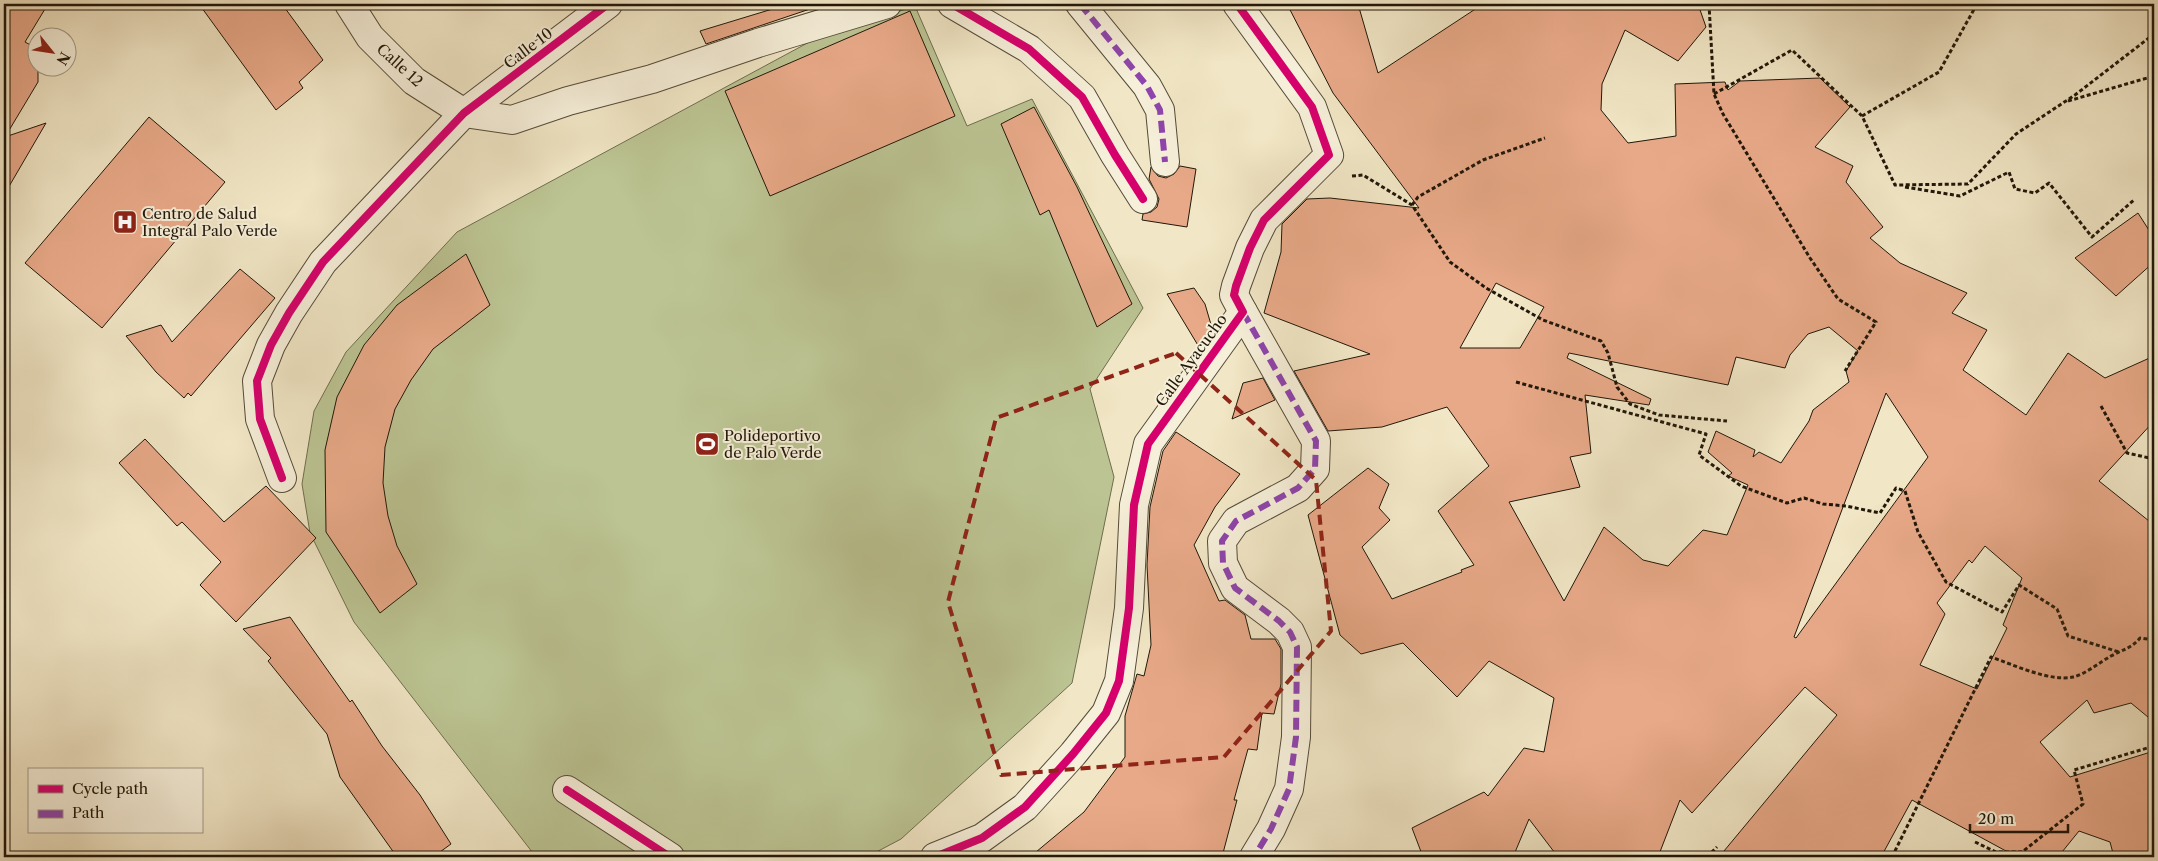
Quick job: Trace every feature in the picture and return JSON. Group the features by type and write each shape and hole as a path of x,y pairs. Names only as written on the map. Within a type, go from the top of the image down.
{"street":[{"name":"Calle 12","path":"349,4 370,37 414,81 464,113"},
{"name":"Calle 10","path":"282,478 260,419 257,381 271,345 289,313 323,262 464,113 608,4"},
{"path":"464,113 512,120 568,101 652,79 758,42 887,4"},
{"path":"952,4 1029,49 1082,97 1115,155 1144,199"},
{"path":"1080,4 1147,86 1160,110 1165,162"},
{"name":"Calle Ayacucho","path":"935,857 982,838 1025,806 1074,754 1106,713 1119,681 1129,608 1134,505 1148,444 1243,312 1234,295 1236,286 1250,248 1264,220 1329,154 1312,107 1237,4"},
{"path":"1243,312 1316,441 1315,469 1298,488 1236,521 1222,541 1223,563 1235,588 1285,627 1290,632 1297,647 1296,738 1289,789 1271,829 1254,857"},
{"path":"566,790 670,857"}],"path":[{"path":"1709,4 1714,94 1722,114 1810,258 1838,299 1876,322 1845,371"},
{"path":"1862,116 1939,72 1977,4"},
{"path":"1895,185 1968,184 2016,134 2064,103 2154,34"},
{"path":"1714,94 1792,50 1862,116 1895,185"},
{"path":"2064,103 2154,76"},
{"path":"1412,205 1418,197 1483,160 1545,138"},
{"path":"1895,185 1960,196 2009,172 2015,189 2035,193 2049,183 2092,237 2135,199"},
{"path":"1344,178 1362,175 1412,205 1450,262 1501,297 1543,320 1601,341 1608,353 1617,387 1630,404 1659,415 1728,421"},
{"path":"1516,382 1706,434 1699,455 1742,486 1787,503 1804,498 1823,504 1846,506 1880,513 1896,488 1905,491 1918,532 1946,582 2002,612 2019,585 2056,610 2068,636 2119,652"},
{"path":"2101,406 2127,453 2154,459"},
{"path":"1892,857 1991,657 2028,670 2063,678 2076,676 2133,646 2140,638 2154,640"},
{"path":"1976,842 1996,852 2022,852 2083,804 2074,770 2154,746"},
{"path":"1707,857 1717,847"}],"highlighted area":[{"path":"1176,353 1316,480 1331,631 1224,757 1001,775 948,602 996,418"}],"green space":[{"name":"Polideportivo de Palo Verde","path":"915,6 967,126 1032,99 1143,308 1090,389 1114,477 1072,683 901,839 867,857 536,857 354,622 310,533 302,484 314,411 346,352 457,232 813,40"}],"building":[{"path":"4,4 48,4 33,28 28,28 28,37 25,42 28,44 28,78 38,78 38,82 5,137 46,123 4,195"},
{"path":"199,4 282,4 323,60 299,82 303,88 276,110"},
{"path":"789,4 808,4 810,9 706,44 700,31"},
{"path":"1287,4 1358,4 1378,73 1483,4 1698,4 1706,27 1678,61 1625,30 1602,84 1601,110 1628,143 1676,136 1675,84 1725,82 1728,90 1740,81 1820,78 1850,107 1815,147 1853,166 1846,182 1883,227 1870,238 1900,263 1967,293 1952,313 1987,330 1963,370 2026,415 2068,353 2105,378 2154,356 2154,421 2099,481 2154,525 2154,722 2131,703 2094,713 2087,700 2040,742 2070,777 2154,751 2154,857 2114,857 2110,842 2079,831 2058,857 2017,857 1912,800 1881,857 1719,857 1837,715 1805,687 1692,813 1680,800 1658,857 1558,857 1529,819 1513,857 1423,857 1412,828 1484,792 1488,796 1524,748 1544,752 1554,698 1489,661 1457,697 1403,643 1361,654 1340,635 1308,515 1368,468 1389,484 1379,508 1390,520 1362,547 1392,599 1462,572 1461,570 1474,565 1438,511 1489,466 1447,407 1382,427 1328,431 1294,371 1370,354 1264,313 1281,252 1282,224 1307,199 1330,198 1419,208 1333,93","holes":["1496,283 1544,307 1520,348 1460,348","1829,327 1858,351 1846,371 1849,382 1813,410 1809,421 1781,463 1759,452 1753,457 1755,450 1716,431 1708,452 1732,473 1728,476 1748,485 1727,535 1703,530 1668,566 1643,560 1604,527 1564,601 1509,502 1580,487 1570,457 1591,453 1585,395 1649,405 1651,399 1567,358 1569,353 1728,385 1736,357 1785,368 1790,355 1808,334","1886,393 1928,457 1796,638 1794,637","1985,546 2022,578 2003,625 2007,628 1977,689 1920,665 1945,614 1937,603 1969,560 1972,563"]},
{"path":"910,11 955,116 770,196 725,91"},
{"path":"1034,107 1077,187 1132,304 1097,327 1049,210 1040,215 1001,124"},
{"name":"Centro de Salud Integral Palo Verde","path":"149,117 225,182 102,328 25,263"},
{"path":"1180,166 1196,169 1187,227 1142,220 1143,214 1151,212 1157,207 1159,199 1149,179 1151,167 1158,176 1166,178 1174,174"},
{"path":"2138,213 2154,238 2154,262 2116,296 2075,258"},
{"path":"466,254 490,305 433,349 411,380 395,409 385,447 383,483 388,516 397,546 417,584 380,613 326,532 325,450 337,397 364,345 397,305"},
{"path":"240,269 275,298 191,396 188,393 184,398 156,372 126,336 161,325 172,342"},
{"path":"1194,288 1205,304 1212,328 1199,347 1167,294"},
{"path":"1263,378 1275,400 1232,419 1243,383"},
{"path":"1176,432 1240,474 1215,507 1194,545 1219,601 1225,600 1245,615 1251,639 1275,639 1281,649 1281,684 1274,714 1262,713 1257,750 1248,749 1234,800 1237,800 1222,857 1030,857 1084,812 1125,757 1125,716 1137,674 1144,676 1151,645 1147,565 1150,507 1163,451"},
{"path":"145,439 224,522 266,486 316,538 236,622 200,585 221,562 182,522 177,526 119,463"},
{"path":"290,617 350,702 352,700 382,746 420,795 451,844 433,857 397,857 340,777 327,734 268,661 271,658 243,629"}],"marked path":[{"path":"1080,4 1147,86 1160,110 1165,162"},
{"path":"1243,312 1316,441 1315,469 1298,488 1236,521 1222,541 1223,563 1235,588 1279,621 1290,632 1297,647 1296,737 1289,789 1271,829 1254,857"}],"cycle path":[{"path":"282,478 260,419 257,381 271,345 289,313 323,262 464,113 608,4"},
{"path":"952,4 1029,49 1082,97 1143,199"},
{"path":"935,857 982,838 1025,807 1073,754 1106,713 1119,681 1129,608 1134,505 1148,444 1243,312 1234,295 1236,286 1250,248 1264,220 1329,155 1312,107 1237,4"},
{"path":"567,790 670,857"}],"place":[{"name":"Centro de Salud Integral Palo Verde","path":"125,222"},
{"name":"Polideportivo de Palo Verde","path":"707,444"}]}
